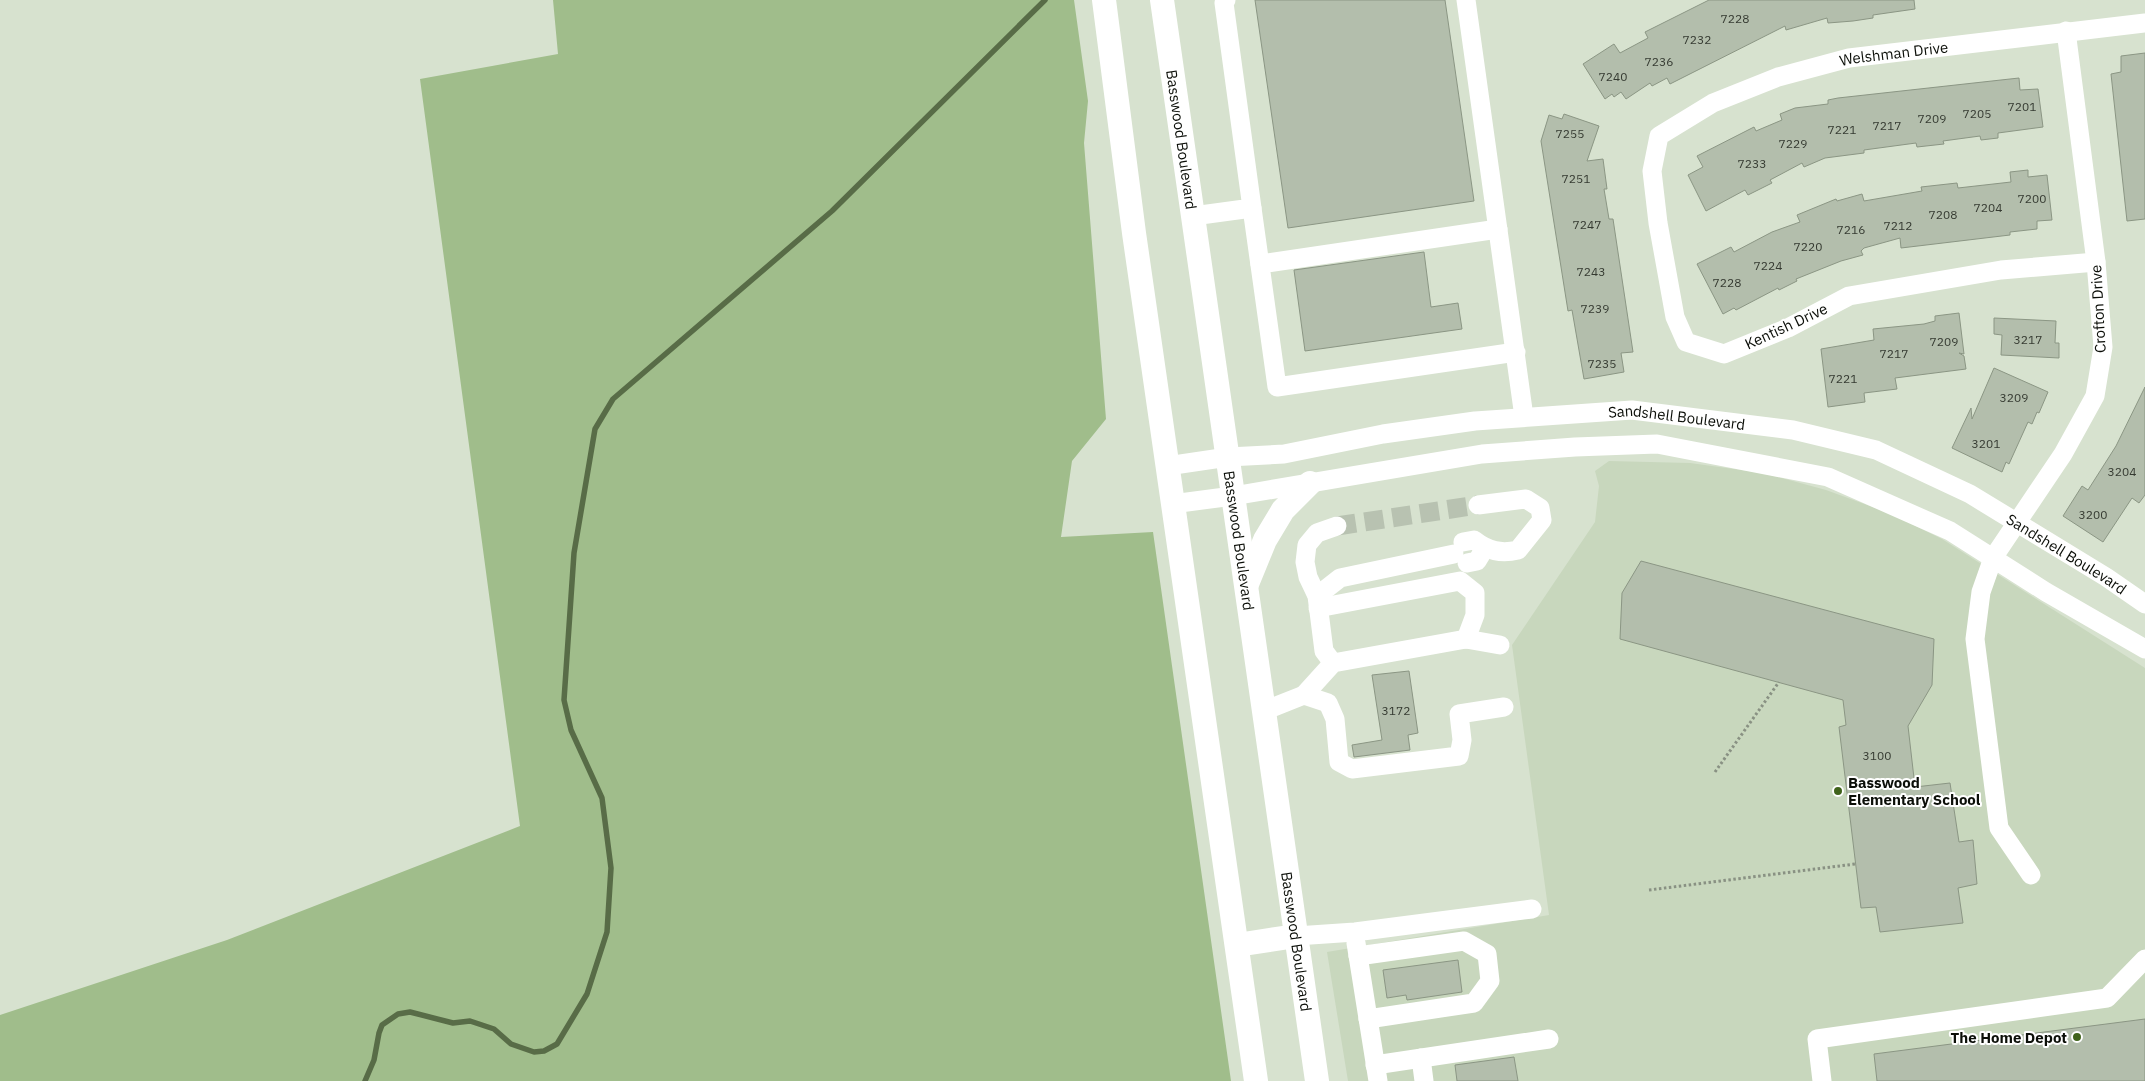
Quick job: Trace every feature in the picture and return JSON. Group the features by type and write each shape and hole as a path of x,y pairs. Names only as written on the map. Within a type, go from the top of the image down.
{"main road":[{"path":"1104,0 1172,504 1238,945 1256,1081"},
{"name":"Basswood Boulevard","path":"1162,0 1317,1081"},
{"path":"1246,586 1265,540 1283,510 1310,484"},
{"path":"1238,945 1296,936"}],"street":[{"path":"1226,0 1224,4 1277,388 1516,352"},
{"path":"1466,0 1524,417"},
{"name":"Welshman Drive","path":"1659,136 1713,102 1778,76 1840,60 2145,23"},
{"name":"Crofton Drive","path":"2031,875 1998,828 1975,639 1981,592 1993,558 2063,454 2095,396 2103,347 2096,262 2066,32"},
{"name":"Kentish Drive","path":"1659,136 1652,171 1658,223 1675,317 1686,342 1724,354 1788,328 1849,296 2001,270 2096,262"},
{"path":"1193,216 1252,208"},
{"path":"1260,264 1498,229"},
{"name":"Sandshell Boulevard","path":"1167,466 1228,457 1284,454 1383,434 1474,421 1632,410 1793,430 1876,450 1970,494 2145,604"},
{"name":"Sandshell Boulevard","path":"1172,504 1310,484 1482,454 1574,447 1656,444 1828,477 1950,531 2145,649"},
{"path":"1318,602 1340,578 1459,553 1477,561 1485,548 1505,553 1518,550 1542,520 1540,508 1526,499 1478,505"},
{"path":"1333,663 1324,650 1318,602 1305,562 1307,545 1317,532 1337,526"},
{"path":"1318,602 1460,581 1475,593 1475,615 1466,639"},
{"path":"1264,711 1304,696 1333,663 1466,639 1500,645"},
{"path":"1304,696 1328,703 1336,728 1339,762 1352,769 1459,756 1462,740 1459,714 1504,707"},
{"path":"1296,936 1355,932 1532,909"},
{"path":"1355,932 1376,1073 1421,1058 1549,1039"},
{"path":"1358,956 1464,941 1487,954 1490,981 1474,1003 1368,1019"},
{"path":"1822,1081 1817,1039 2107,998 2145,959"},
{"path":"1421,1058 1424,1081"}],"path":[{"path":"1715,772 1779,682"},
{"path":"1649,890 1855,864"}],"shaded area":[{"name":"Basswood Elementary School","path":"1609,461 1690,463 1763,473 1826,490 1889,513 1942,539 2145,668 2145,1081 1348,1081 1327,952 1549,915 1512,645 1595,522 1599,486 1595,471"}],"green space":[{"path":"553,0 1074,0 1088,101 1084,143 1106,419 1072,461 1061,537 1153,532 1231,1081 0,1081 0,1015 227,940 520,826 420,79 558,54"}],"building":[{"path":"1255,0 1445,0 1474,201 1288,228"},
{"path":"1709,0 1914,0 1915,9 1873,15 1873,18 1853,21 1828,23 1827,18 1786,30 1785,26 1670,84 1667,78 1652,86 1650,83 1626,99 1621,92 1614,97 1612,94 1605,99 1583,64 1614,44 1620,53 1648,38 1645,32"},
{"path":"2145,53 2145,219 2127,221 2111,74 2121,72 2121,56"},
{"path":"2019,78 2020,90 2038,89 2043,127 1998,133 1998,138 1981,140 1980,136 1943,141 1944,144 1917,147 1916,143 1864,150 1864,153 1825,158 1804,167 1802,163 1770,180 1772,183 1748,195 1745,190 1706,211 1688,175 1703,167 1697,156 1754,127 1756,131 1782,120 1780,114 1795,108 1828,104 1828,100 1838,98"},
{"path":"1564,114 1599,126 1587,161 1603,159 1607,189 1604,189 1609,219 1613,219 1633,352 1621,353 1624,372 1584,379 1572,310 1568,311 1541,141 1549,115 1562,119"},
{"path":"2028,170 2028,177 2047,175 2052,220 2037,221 2037,229 2010,232 2010,235 1901,248 1900,238 1864,248 1861,251 1863,255 1841,261 1796,279 1797,281 1779,290 1778,288 1736,310 1734,308 1723,314 1697,264 1731,247 1734,252 1772,232 1800,222 1797,215 1836,199 1837,201 1862,194 1864,201 1922,191 1921,187 1957,183 1958,188 2011,182 2010,172"},
{"path":"1424,252 1431,307 1458,303 1462,329 1305,351 1294,270"},
{"path":"1959,313 1964,354 1959,353 1964,356 1966,369 1895,378 1897,389 1864,393 1865,402 1828,407 1821,349 1874,340 1873,329 1924,324 1935,321 1935,316"},
{"path":"1994,318 2056,321 2055,343 2059,343 2059,358 2001,355 2002,335 1994,334"},
{"path":"1994,368 2048,392 2039,413 2037,412 2032,424 2028,422 2009,464 2006,462 2002,472 1952,448 1971,408 1972,419"},
{"path":"2145,387 2145,495 2139,503 2132,498 2103,542 2063,516 2082,486 2088,490 2116,446"},
{"path":"1641,561 1934,639 1932,685 1908,726 1915,787 1950,783 1959,842 1973,840 1977,884 1958,888 1963,923 1880,932 1876,907 1861,908 1839,727 1846,725 1843,700 1620,639 1622,593"},
{"path":"1409,671 1418,733 1408,735 1410,750 1354,757 1352,745 1382,740 1372,675"},
{"path":"1458,960 1462,992 1407,1000 1406,995 1387,998 1383,970"},
{"name":"The Home Depot","path":"2145,1019 2145,1081 1877,1081 1874,1054"},
{"path":"1514,1057 1518,1081 1457,1081 1455,1065"}],"waterway":[{"path":"365,1081 374,1060 382,1025 398,1014 410,1012 453,1023 470,1021 494,1029 511,1044 534,1052 544,1051 557,1044 587,994 607,932 611,868 602,798 571,730 564,700 574,553 595,429 613,399 832,211 1045,0"}],"tunnel":[{"path":"1337,526 1478,505"}],"place":[{"name":"Basswood Elementary School","path":"1838,791"},
{"name":"The Home Depot","path":"2077,1037"}]}
